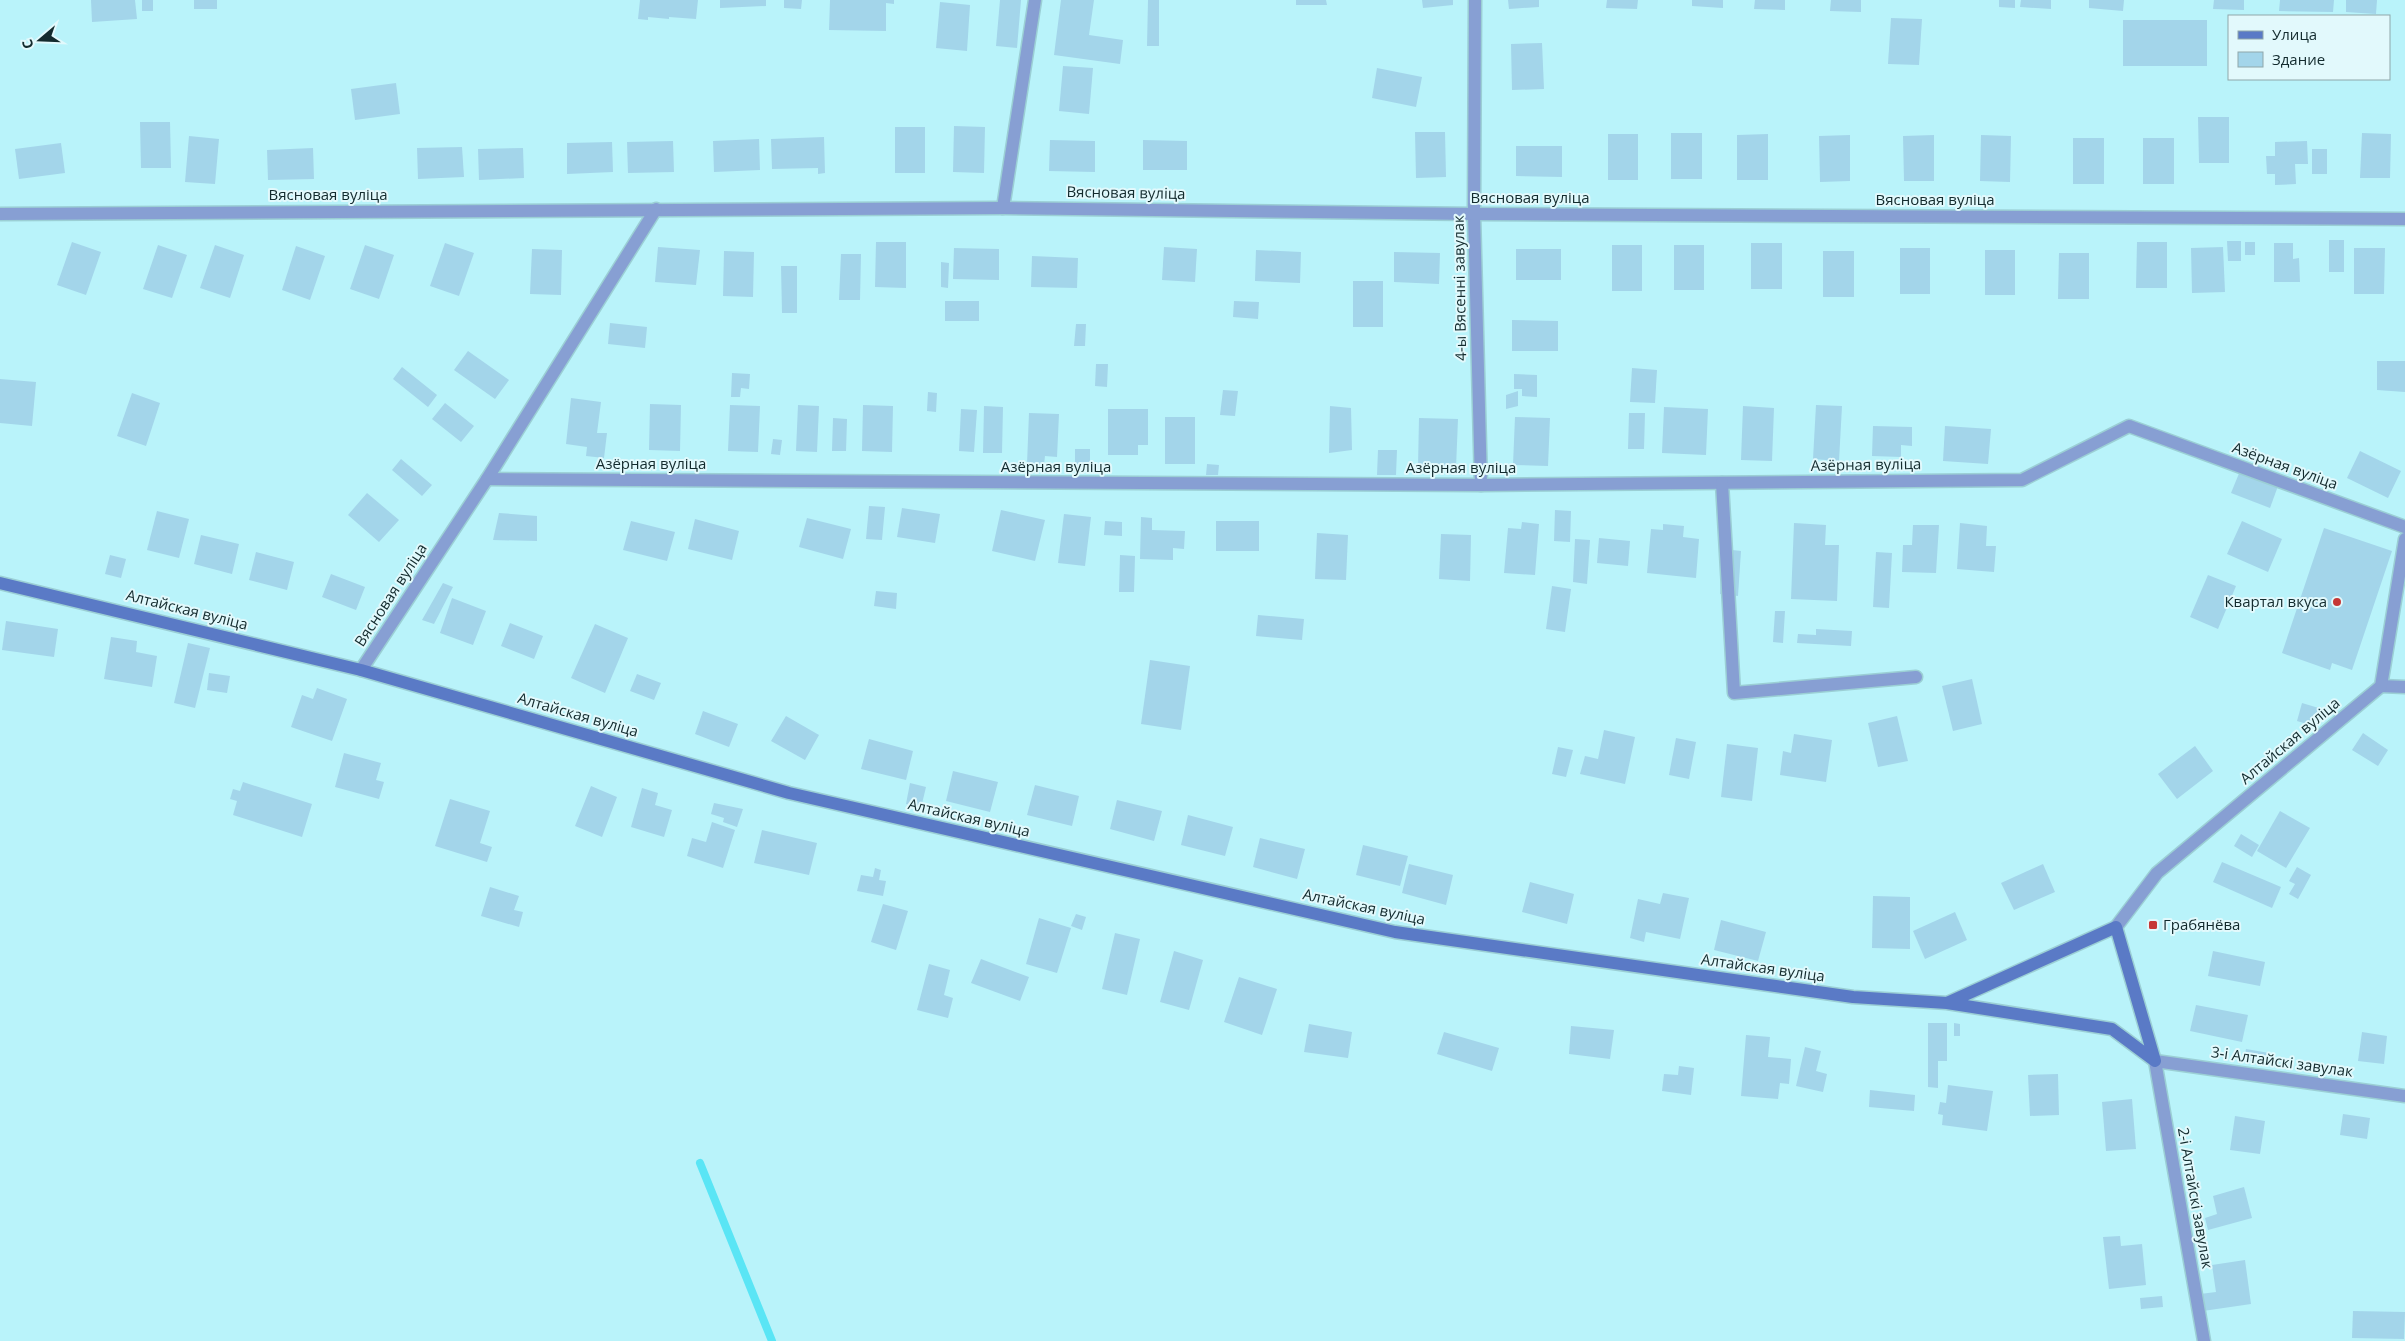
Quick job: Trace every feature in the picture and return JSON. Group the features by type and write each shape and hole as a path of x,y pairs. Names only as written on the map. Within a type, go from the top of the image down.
{"main road":[{"name":"Алтайская вуліца","path":"0,583 361,670 789,793 1395,932 1853,997 1948,1003 2112,1029 2155,1061"},
{"name":"Алтайская вуліца","path":"1948,1003 2116,928"},
{"path":"2116,928 2155,1061"}],"street":[{"path":"1003,208 1036,0"},
{"name":"4-ы Вясенні завулак","path":"1476,0 1474,214 1481,485"},
{"name":"Вясновая вуліца","path":"0,214 1003,208 1474,214 2405,219"},
{"name":"Вясновая вуліца","path":"361,670 487,479 656,209"},
{"name":"Азёрная вуліца","path":"487,479 1481,485 2022,480 2129,426 2405,527"},
{"path":"1722,483 1734,693 1916,677"},
{"path":"2405,539 2381,686 2405,687"},
{"name":"Алтайская вуліца","path":"2116,928 2158,873 2381,686"},
{"name":"3-і Алтайскі завулак","path":"2155,1061 2405,1096"},
{"name":"2-і Алтайскі завулак","path":"2155,1061 2204,1341"}],"building":[{"path":"91,0 135,0 137,19 92,22"},
{"path":"142,0 153,0 153,11 142,11"},
{"path":"194,0 217,0 217,9 194,9"},
{"path":"640,0 698,0 696,19 648,17 648,20 638,19"},
{"path":"720,0 766,0 766,6 720,8"},
{"path":"784,0 802,0 801,9 784,8"},
{"path":"830,0 894,0 894,4 886,3 886,31 829,30"},
{"path":"1000,0 1021,0 1017,48 996,46"},
{"path":"1061,0 1094,0 1089,35 1123,40 1120,64 1054,55"},
{"path":"1148,0 1159,0 1159,46 1147,46"},
{"path":"1296,0 1326,0 1327,5 1296,5"},
{"path":"1422,0 1453,0 1453,5 1423,8"},
{"path":"1508,0 1539,0 1539,7 1509,9"},
{"path":"1607,0 1638,0 1637,9 1606,8"},
{"path":"1692,0 1723,0 1723,8 1692,6"},
{"path":"1755,0 1785,0 1785,10 1754,9"},
{"path":"1831,0 1861,0 1861,12 1830,11"},
{"path":"1999,0 2015,0 2015,8 1999,7"},
{"path":"2021,0 2051,0 2051,9 2020,7"},
{"path":"2089,0 2124,0 2123,11 2089,8"},
{"path":"2214,0 2244,0 2244,10 2213,9"},
{"path":"2280,0 2334,0 2333,12 2279,11"},
{"path":"2346,0 2377,0 2376,14 2346,12"},
{"path":"940,2 970,5 967,51 936,48"},
{"path":"1891,18 1922,19 1919,65 1888,64"},
{"path":"2123,20 2207,20 2207,66 2123,66"},
{"path":"1542,43 1544,89 1512,90 1511,44"},
{"path":"1063,66 1093,68 1089,114 1059,111"},
{"path":"1377,68 1422,77 1416,107 1372,98"},
{"path":"396,83 400,114 355,120 351,89"},
{"path":"2198,117 2229,117 2229,163 2199,163"},
{"path":"140,122 170,122 171,168 141,168"},
{"path":"954,126 985,127 984,173 953,172"},
{"path":"895,127 925,127 925,173 895,173"},
{"path":"1415,132 1445,132 1446,177 1416,178"},
{"path":"1671,133 1702,133 1702,179 1671,179"},
{"path":"2362,133 2391,134 2390,178 2360,178"},
{"path":"1608,134 1638,134 1638,180 1608,180"},
{"path":"1768,134 1768,180 1737,180 1737,135"},
{"path":"1850,135 1850,181 1820,182 1819,136"},
{"path":"1934,135 1934,181 1904,181 1903,136"},
{"path":"1981,135 2011,136 2010,182 1980,181"},
{"path":"189,136 219,139 215,184 185,182"},
{"path":"824,137 825,173 818,174 818,168 772,169 771,139"},
{"path":"2073,138 2104,138 2104,184 2073,184"},
{"path":"2143,138 2174,138 2174,184 2143,184"},
{"path":"759,139 760,170 714,172 713,141"},
{"path":"1050,140 1095,141 1095,172 1049,171"},
{"path":"1143,140 1187,141 1187,170 1143,170"},
{"path":"673,141 674,172 628,173 627,142"},
{"path":"2307,141 2308,164 2295,164 2296,184 2275,185 2275,174 2267,174 2266,156 2275,156 2275,142"},
{"path":"612,142 613,172 567,174 567,143"},
{"path":"61,143 65,173 19,179 15,149"},
{"path":"1516,146 1562,146 1562,177 1516,176"},
{"path":"462,147 464,177 418,179 417,148"},
{"path":"313,148 314,179 268,180 267,150"},
{"path":"523,148 524,178 479,180 478,149"},
{"path":"2312,149 2327,149 2327,174 2312,174"},
{"path":"2329,240 2344,240 2344,272 2329,272"},
{"path":"2227,241 2241,241 2241,261 2228,261"},
{"path":"72,242 101,252 86,295 57,285"},
{"path":"876,242 906,242 906,288 875,287"},
{"path":"2137,242 2167,242 2167,288 2136,288"},
{"path":"2245,242 2255,242 2255,255 2245,255"},
{"path":"445,243 474,253 459,296 430,286"},
{"path":"1751,243 1782,243 1782,289 1751,289"},
{"path":"2274,243 2293,243 2293,259 2299,258 2300,282 2274,282"},
{"path":"158,245 187,255 172,298 143,289"},
{"path":"215,245 244,255 230,298 200,288"},
{"path":"365,245 394,255 379,299 350,289"},
{"path":"1612,245 1642,245 1642,291 1612,291"},
{"path":"1674,245 1704,245 1704,290 1674,290"},
{"path":"296,246 325,256 310,300 282,290"},
{"path":"658,247 700,250 696,285 655,282"},
{"path":"1164,247 1197,249 1195,282 1162,280"},
{"path":"2223,247 2225,292 2192,293 2191,248"},
{"path":"954,248 999,249 999,280 953,279"},
{"path":"1900,248 1930,248 1930,294 1900,294"},
{"path":"2354,248 2385,248 2384,294 2354,294"},
{"path":"532,249 562,250 561,295 530,294"},
{"path":"1516,249 1561,249 1561,280 1516,280"},
{"path":"1256,250 1301,252 1300,283 1255,281"},
{"path":"1985,250 2015,250 2015,295 1985,295"},
{"path":"724,251 754,252 753,297 723,296"},
{"path":"1823,251 1854,251 1854,297 1823,297"},
{"path":"1394,252 1440,253 1439,284 1394,282"},
{"path":"2059,253 2089,253 2089,299 2058,299"},
{"path":"841,254 861,254 860,300 839,300"},
{"path":"1032,256 1078,258 1077,288 1031,287"},
{"path":"941,262 949,263 948,288 941,287"},
{"path":"781,266 797,266 797,313 782,313"},
{"path":"1353,281 1383,281 1383,327 1353,327"},
{"path":"945,301 979,301 979,321 945,321"},
{"path":"1234,301 1259,302 1258,319 1233,317"},
{"path":"1512,320 1558,321 1558,351 1512,351"},
{"path":"610,323 647,327 645,348 608,344"},
{"path":"1076,324 1086,324 1085,346 1074,346"},
{"path":"468,351 509,380 495,399 454,370"},
{"path":"2377,361 2405,361 2405,392 2377,390"},
{"path":"1096,364 1108,364 1107,387 1095,386"},
{"path":"402,367 437,395 428,407 393,379"},
{"path":"1632,368 1657,370 1655,403 1630,402"},
{"path":"732,373 750,374 749,389 741,388 740,397 731,397"},
{"path":"1514,374 1537,375 1537,397 1522,396 1522,389 1514,389"},
{"path":"0,379 36,382 32,426 0,423"},
{"path":"1223,390 1238,391 1235,416 1220,415"},
{"path":"1518,391 1518,406 1506,409 1506,395"},
{"path":"928,392 937,393 936,412 927,411"},
{"path":"132,393 160,403 146,446 117,436"},
{"path":"571,398 601,402 597,433 607,433 604,458 586,456 587,447 566,444"},
{"path":"445,403 474,426 461,442 432,419"},
{"path":"650,404 681,405 680,451 649,450"},
{"path":"730,405 760,406 758,452 728,451"},
{"path":"798,405 819,406 817,452 796,451"},
{"path":"863,405 893,406 892,452 862,451"},
{"path":"1816,405 1842,406 1839,461 1813,459"},
{"path":"984,406 1003,407 1002,453 983,453"},
{"path":"1330,406 1351,408 1352,450 1329,453"},
{"path":"1743,406 1774,408 1772,461 1741,460"},
{"path":"1664,407 1708,409 1706,455 1662,453"},
{"path":"961,409 977,410 974,452 959,451"},
{"path":"1108,409 1148,409 1148,445 1138,445 1138,455 1108,455"},
{"path":"1029,413 1059,414 1057,457 1045,456 1044,465 1027,464"},
{"path":"1629,413 1645,413 1644,449 1628,449"},
{"path":"1165,417 1195,417 1195,464 1165,464"},
{"path":"1515,417 1550,418 1548,466 1513,465"},
{"path":"833,418 847,419 846,451 832,451"},
{"path":"1419,418 1458,419 1456,468 1418,467"},
{"path":"1873,426 1912,427 1912,446 1901,445 1901,457 1872,456"},
{"path":"1945,426 1991,429 1988,464 1943,461"},
{"path":"773,439 782,440 780,455 771,454"},
{"path":"1075,449 1090,449 1090,471 1075,471"},
{"path":"1378,450 1397,450 1396,475 1377,475"},
{"path":"2360,451 2401,471 2388,498 2347,478"},
{"path":"401,459 432,485 422,496 392,470"},
{"path":"1207,464 1219,465 1218,475 1206,475"},
{"path":"2240,471 2278,486 2270,508 2231,493"},
{"path":"367,493 399,520 379,542 348,515"},
{"path":"869,506 885,507 882,540 866,539"},
{"path":"902,508 940,514 935,543 897,537"},
{"path":"1001,510 1045,520 1035,561 992,551"},
{"path":"1555,510 1571,511 1570,542 1554,541"},
{"path":"157,511 189,519 179,558 147,550"},
{"path":"499,513 537,516 537,541 493,540"},
{"path":"1064,514 1091,517 1085,566 1058,563"},
{"path":"1141,517 1152,518 1152,530 1185,531 1184,549 1173,548 1173,560 1140,559"},
{"path":"807,518 851,529 843,559 799,547"},
{"path":"695,519 739,531 732,560 688,549"},
{"path":"631,521 675,532 667,561 623,550"},
{"path":"1105,521 1122,522 1122,536 1104,535"},
{"path":"1216,521 1259,521 1259,551 1216,551"},
{"path":"2242,521 2282,539 2268,572 2227,554"},
{"path":"1522,522 1539,524 1535,575 1504,573 1508,528 1521,529"},
{"path":"1794,523 1826,525 1825,545 1839,545 1837,601 1791,599"},
{"path":"1960,523 1987,526 1986,546 1996,546 1994,572 1957,569"},
{"path":"1663,524 1684,526 1683,537 1699,539 1696,578 1647,573 1651,529 1663,530"},
{"path":"1913,525 1939,525 1936,573 1902,572 1903,545 1912,545"},
{"name":"Квартал вкуса","path":"2324,528 2392,551 2352,670 2332,663 2330,670 2282,653"},
{"path":"1317,533 1348,535 1346,580 1315,579"},
{"path":"1441,534 1471,535 1470,581 1439,579"},
{"path":"201,535 239,544 232,574 194,564"},
{"path":"1599,538 1630,541 1628,566 1597,563"},
{"path":"1575,539 1590,540 1587,584 1573,582"},
{"path":"1723,549 1741,551 1738,596 1720,594"},
{"path":"256,552 294,562 287,590 249,580"},
{"path":"1876,552 1892,553 1889,608 1873,607"},
{"path":"110,555 126,559 121,578 105,574"},
{"path":"1120,555 1135,556 1134,592 1119,592"},
{"path":"331,574 365,587 356,610 322,597"},
{"path":"2208,575 2236,586 2218,629 2190,617"},
{"path":"443,583 453,587 434,624 422,620"},
{"path":"1552,586 1571,589 1565,632 1546,629"},
{"path":"876,591 897,593 896,609 874,606"},
{"path":"452,598 486,611 473,645 440,633"},
{"path":"1775,611 1785,611 1783,643 1773,642"},
{"path":"1258,615 1304,619 1302,640 1256,636"},
{"path":"6,621 58,629 54,657 2,650"},
{"path":"510,623 543,636 534,659 501,646"},
{"path":"595,624 628,638 605,693 571,678"},
{"path":"1816,629 1852,631 1851,646 1797,643 1798,634 1816,635"},
{"path":"111,637 137,641 136,652 157,656 152,687 104,679"},
{"path":"188,643 210,648 195,708 174,703"},
{"path":"1150,660 1190,666 1181,730 1141,724"},
{"path":"209,673 230,676 227,693 207,690"},
{"path":"637,674 661,683 654,700 630,691"},
{"path":"1972,679 1982,724 1953,731 1942,686"},
{"path":"317,688 347,699 332,741 291,727 302,695 313,699"},
{"path":"2302,703 2322,709 2317,727 2297,721"},
{"path":"703,711 738,724 729,747 695,734"},
{"path":"786,716 819,735 805,760 771,741"},
{"path":"1897,716 1908,761 1878,767 1868,723"},
{"path":"1604,730 1635,737 1625,784 1580,774 1585,756 1598,759"},
{"path":"2363,733 2388,750 2378,766 2352,750"},
{"path":"1794,734 1832,740 1826,782 1780,775 1783,751 1791,753"},
{"path":"1676,738 1696,742 1689,779 1669,775"},
{"path":"869,739 913,751 906,780 861,769"},
{"path":"1727,744 1758,748 1752,801 1721,797"},
{"path":"2195,746 2213,771 2177,799 2158,774"},
{"path":"1558,747 1573,750 1566,777 1552,774"},
{"path":"344,753 381,763 376,780 384,782 379,799 335,787"},
{"path":"953,771 998,782 990,812 946,801"},
{"path":"243,782 312,804 302,837 233,815 237,801 230,799 233,789 240,791"},
{"path":"910,783 926,787 921,808 906,804"},
{"path":"1035,785 1079,796 1072,826 1027,815"},
{"path":"591,786 617,797 602,837 575,826"},
{"path":"642,788 658,793 655,805 672,810 664,837 631,827"},
{"path":"450,799 490,811 480,843 492,847 487,862 435,846"},
{"path":"1117,800 1162,811 1154,841 1110,829"},
{"path":"714,803 743,809 737,827 723,822 724,818 711,814"},
{"path":"2280,811 2310,828 2286,868 2257,851"},
{"path":"1188,815 1233,827 1225,856 1181,845"},
{"path":"712,822 735,830 723,868 687,856 692,838 706,842"},
{"path":"762,830 817,843 809,875 754,863"},
{"path":"2241,834 2259,845 2252,857 2234,846"},
{"path":"1260,838 1305,849 1297,879 1253,867"},
{"path":"1363,845 1408,856 1400,886 1356,875"},
{"path":"2222,862 2281,887 2272,908 2213,882"},
{"path":"1409,864 1453,875 1446,905 1402,893"},
{"path":"2043,864 2055,892 2014,910 2001,883"},
{"path":"2297,867 2311,875 2298,899 2289,894 2295,884 2289,881"},
{"path":"875,868 881,870 879,880 886,881 883,896 857,891 861,875 873,877"},
{"path":"1530,882 1574,894 1567,924 1522,912"},
{"path":"490,887 519,896 514,910 523,912 519,927 481,916"},
{"path":"1663,893 1689,898 1680,939 1646,932 1644,942 1630,938 1638,899 1660,904"},
{"path":"1873,896 1910,897 1910,949 1872,948"},
{"path":"883,904 908,911 896,950 871,942"},
{"path":"1955,912 1967,940 1925,959 1913,931"},
{"path":"1076,914 1086,917 1082,930 1071,926"},
{"path":"1039,918 1071,928 1057,973 1026,964"},
{"path":"1721,920 1766,932 1758,961 1714,950"},
{"path":"1115,933 1140,939 1127,995 1102,989"},
{"path":"1174,951 1203,960 1189,1010 1160,1002"},
{"path":"2213,951 2265,962 2260,986 2208,976"},
{"path":"981,959 1029,977 1020,1001 971,983"},
{"path":"929,964 950,970 944,995 953,998 948,1018 917,1010"},
{"path":"1239,977 1277,989 1262,1035 1224,1022"},
{"path":"2196,1005 2248,1015 2242,1042 2190,1031"},
{"path":"1928,1023 1947,1023 1947,1061 1938,1061 1938,1088 1928,1087"},
{"path":"1954,1023 1960,1024 1960,1036 1954,1036"},
{"path":"1309,1024 1352,1032 1348,1058 1304,1052"},
{"path":"1571,1026 1614,1030 1610,1059 1569,1054"},
{"path":"1444,1032 1499,1048 1492,1071 1437,1054"},
{"path":"2362,1032 2387,1036 2384,1064 2358,1061"},
{"path":"1746,1035 1770,1037 1768,1057 1791,1059 1789,1084 1780,1083 1778,1099 1741,1096"},
{"path":"1805,1047 1821,1051 1816,1071 1827,1074 1823,1092 1796,1086"},
{"path":"2246,1049 2275,1054 2273,1065 2244,1060"},
{"path":"1679,1066 1694,1068 1691,1095 1662,1091 1664,1074 1678,1075"},
{"path":"2058,1074 2059,1115 2030,1116 2028,1075"},
{"path":"1948,1085 1993,1091 1987,1131 1942,1125 1943,1115 1938,1114 1940,1102 1946,1103"},
{"path":"1870,1090 1915,1095 1914,1111 1869,1107"},
{"path":"2132,1099 2136,1149 2106,1151 2102,1102"},
{"path":"2343,1114 2370,1118 2367,1139 2340,1135"},
{"path":"2235,1116 2265,1121 2260,1154 2230,1150"},
{"path":"2244,1187 2252,1218 2208,1230 2205,1218 2217,1214 2213,1196"},
{"path":"2120,1236 2121,1246 2142,1244 2146,1285 2109,1289 2103,1237"},
{"path":"2245,1260 2251,1304 2203,1311 2200,1294 2216,1292 2212,1265"},
{"path":"2162,1296 2163,1307 2141,1309 2140,1298"},
{"path":"2353,1311 2405,1312 2404,1339 2352,1338"}],"waterway":[{"path":"700,1163 772,1341"}],"place":[{"name":"Квартал вкуса","path":"2337,602"},
{"name":"Грабянёва","path":"2153,925"}]}
